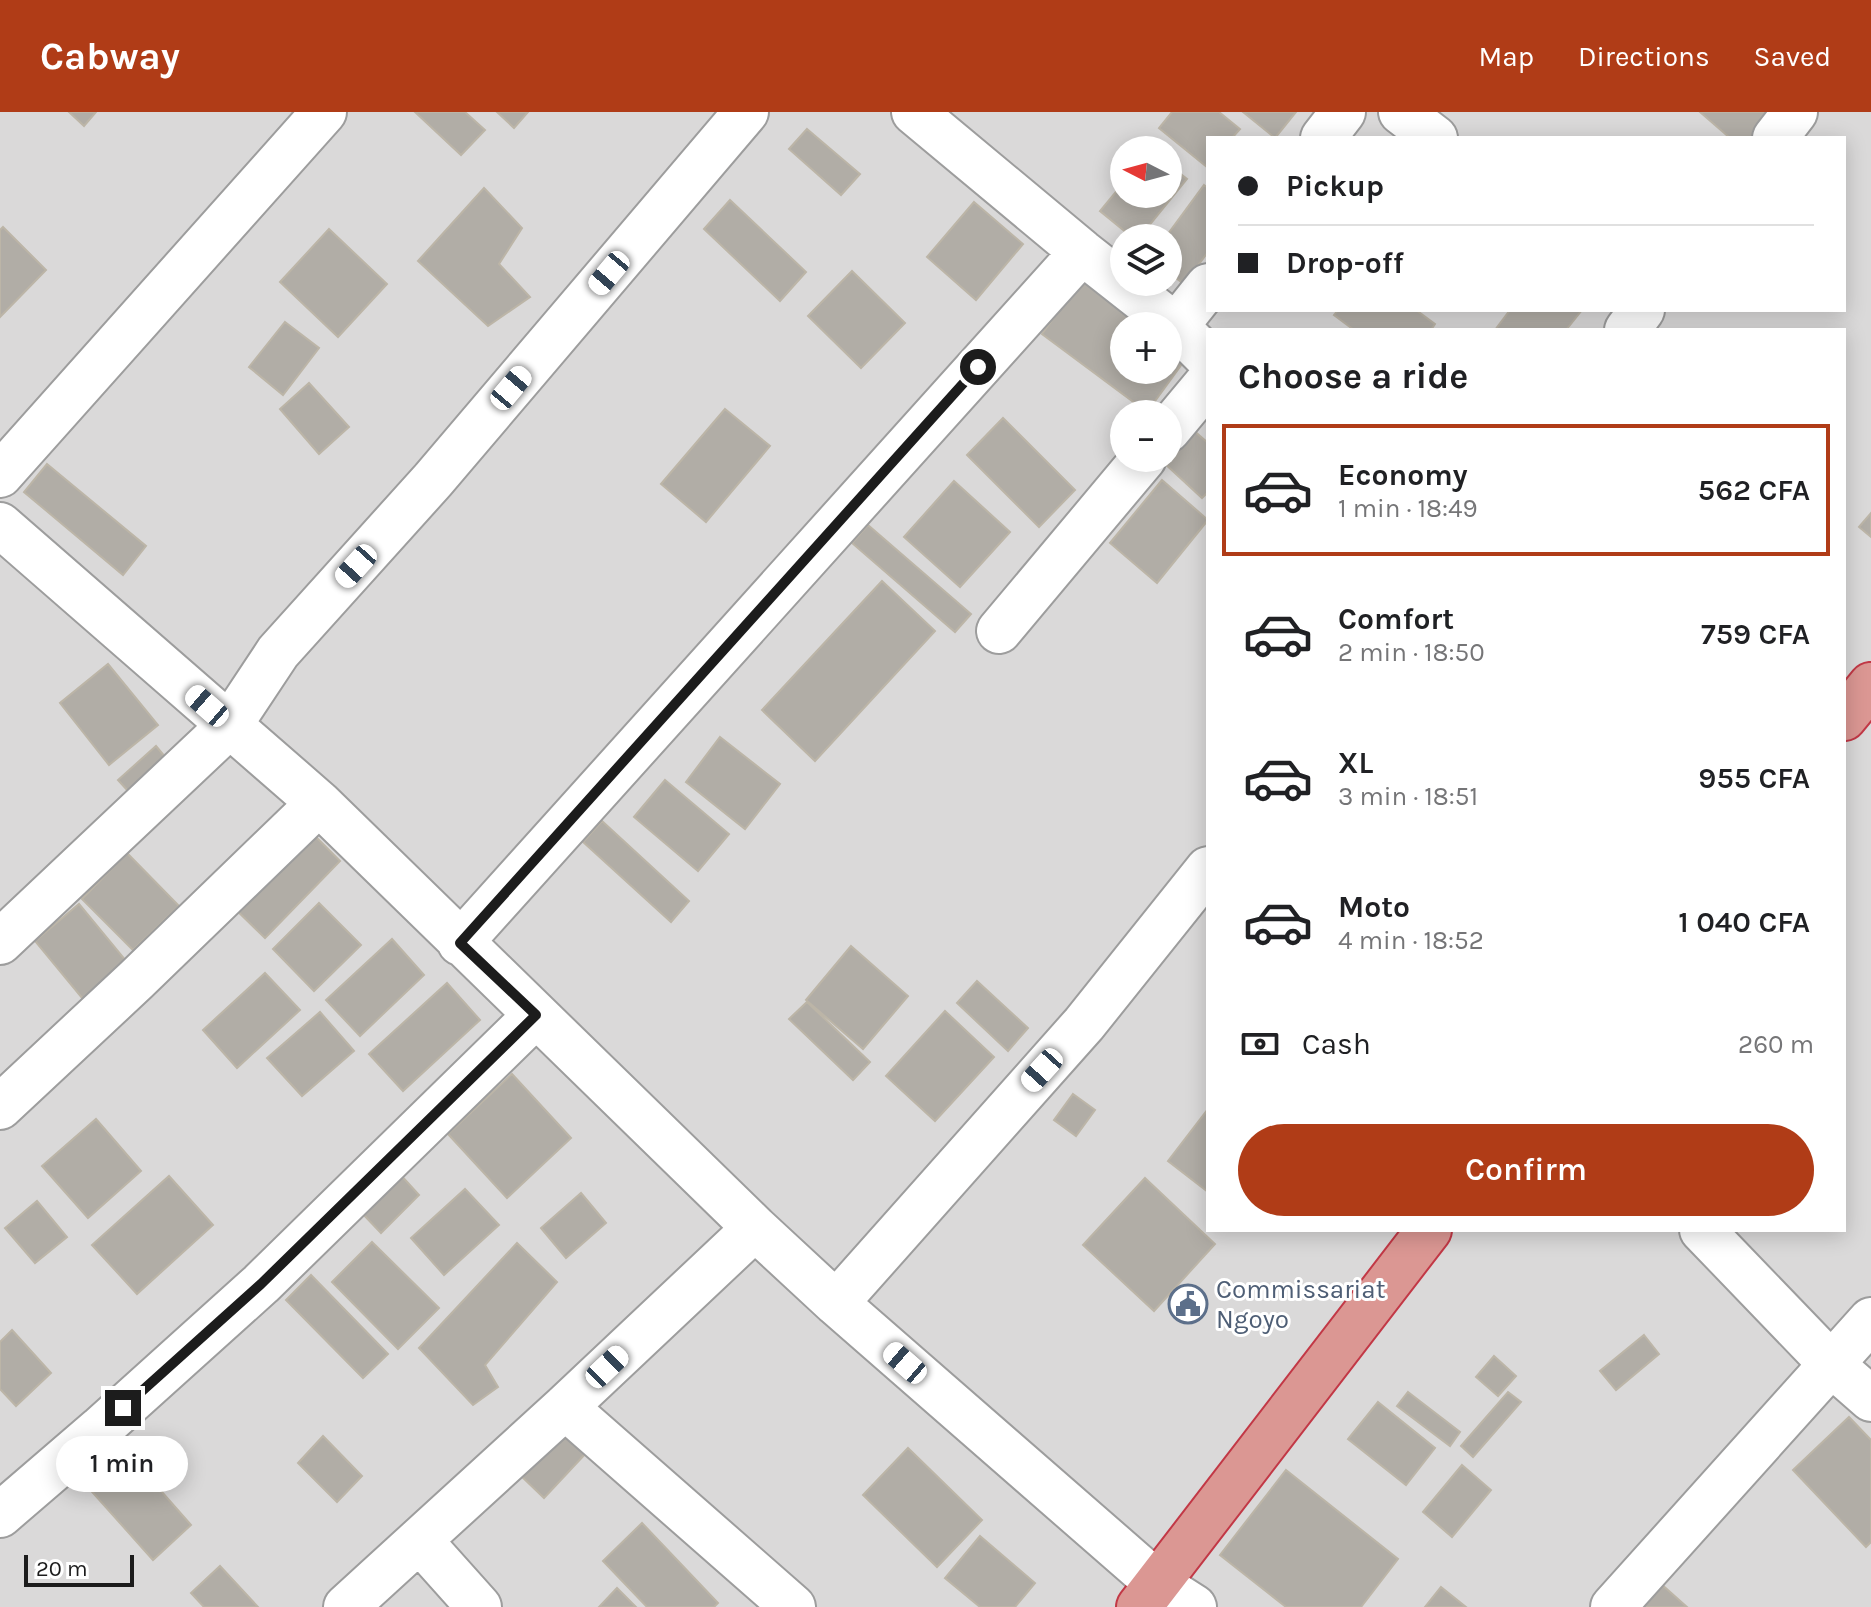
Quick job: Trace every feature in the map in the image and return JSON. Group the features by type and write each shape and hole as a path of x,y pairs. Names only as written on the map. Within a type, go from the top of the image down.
{"highway":[{"path":"1846,716 1871,685"},
{"path":"1148,1596 1427,1232"}],"street":[{"path":"0,475 324,112"},
{"path":"0,942 229,726 278,652 433,480 746,112"},
{"path":"914,112 1158,312"},
{"path":"1325,136 1343,112"},
{"path":"1401,112 1432,136"},
{"path":"1777,136 1795,112"},
{"path":"460,943 1082,252"},
{"path":"1182,318 1206,288"},
{"path":"1182,332 1206,356"},
{"path":"1182,413 1206,384"},
{"path":"999,631 1132,472"},
{"path":"1,527 319,803 755,1228 1148,1596 1194,1607"},
{"path":"0,1107 319,803"},
{"path":"836,1303 1084,1024 1206,872"},
{"path":"0,1515 261,1284 536,1015"},
{"path":"346,1607 755,1228"},
{"path":"1704,1232 1831,1364 1871,1399"},
{"path":"1613,1607 1871,1320"},
{"path":"565,1407 793,1607"},
{"path":"420,1541 479,1607"}],"shaded area":[{"path":"0,112 1871,112 1871,1607 0,1607"}],"building":[{"path":"69,112 96,112 84,126"},
{"path":"415,112 465,112 485,130 461,155"},
{"path":"497,112 528,112 514,128"},
{"path":"1172,112 1219,112 1240,129 1234,136 1206,136 1206,166 1182,147 1182,136 1169,136 1159,128"},
{"path":"1243,112 1296,112 1277,136"},
{"path":"1700,112 1776,112 1756,136 1728,136"},
{"path":"807,129 860,174 841,195 789,149"},
{"path":"1204,185 1206,255 1184,284 1182,224 1175,224"},
{"path":"484,188 522,228 499,264 530,297 488,326 418,261"},
{"path":"1110,199 1110,208 1163,208 1150,224 1116,224 1100,211"},
{"path":"730,200 806,272 780,301 704,229"},
{"path":"974,202 1023,244 976,300 927,257"},
{"path":"3,227 46,270 0,317 0,230"},
{"path":"329,229 387,284 338,337 280,282"},
{"path":"852,271 905,323 861,368 808,316"},
{"path":"1085,275 1134,312 1110,312 1110,384 1167,384 1156,400 1131,400 1042,334"},
{"path":"1336,312 1419,312 1435,324 1432,328 1351,328 1334,315"},
{"path":"1508,312 1580,312 1568,328 1496,328"},
{"path":"285,322 319,348 283,395 249,367"},
{"path":"1182,347 1190,353 1182,364"},
{"path":"309,383 349,427 319,454 280,409"},
{"path":"725,409 770,446 706,522 661,484"},
{"path":"1003,418 1075,490 1039,527 967,455"},
{"path":"1191,428 1206,441 1206,494 1202,498 1174,472 1182,472 1182,438"},
{"path":"47,464 146,546 123,575 24,492"},
{"path":"1162,480 1206,518 1206,522 1157,583 1110,543"},
{"path":"954,481 1010,532 960,587 904,537"},
{"path":"1871,513 1871,537 1859,527"},
{"path":"868,525 971,614 955,632 852,543"},
{"path":"882,581 935,631 815,761 762,710"},
{"path":"108,664 158,725 109,765 60,703"},
{"path":"720,737 780,784 745,829 686,782"},
{"path":"156,746 176,770 139,803 118,780"},
{"path":"665,780 729,834 698,871 634,817"},
{"path":"602,821 689,901 671,922 583,842"},
{"path":"303,824 340,861 265,938 228,902"},
{"path":"127,853 179,906 133,950 82,899"},
{"path":"319,903 361,945 314,991 273,949"},
{"path":"79,904 127,962 83,999 35,941"},
{"path":"392,939 424,975 360,1036 326,1000"},
{"path":"851,946 908,996 863,1049 806,1000"},
{"path":"265,973 300,1010 237,1068 203,1030"},
{"path":"977,981 1028,1028 1008,1051 957,1003"},
{"path":"447,983 480,1020 403,1091 369,1054"},
{"path":"807,1002 870,1062 853,1080 789,1019"},
{"path":"945,1011 994,1057 935,1121 886,1076"},
{"path":"320,1012 354,1051 302,1096 267,1058"},
{"path":"512,1074 571,1138 507,1198 448,1134"},
{"path":"1073,1094 1095,1110 1076,1136 1054,1120"},
{"path":"1206,1112 1206,1190 1168,1161"},
{"path":"96,1119 141,1171 88,1218 42,1166"},
{"path":"398,1172 419,1195 381,1233 359,1210"},
{"path":"169,1176 213,1225 137,1294 92,1245"},
{"path":"1145,1178 1215,1244 1154,1311 1083,1245"},
{"path":"465,1189 499,1225 444,1275 411,1238"},
{"path":"581,1193 606,1223 566,1258 541,1228"},
{"path":"37,1201 67,1237 35,1263 5,1228"},
{"path":"372,1242 439,1308 398,1349 332,1282"},
{"path":"517,1243 557,1282 485,1365 498,1387 473,1405 419,1348"},
{"path":"311,1275 388,1354 363,1378 286,1300"},
{"path":"12,1330 51,1373 16,1406 0,1389 0,1342"},
{"path":"1644,1335 1659,1354 1616,1390 1600,1371"},
{"path":"1494,1356 1516,1376 1498,1396 1476,1377"},
{"path":"1408,1392 1460,1432 1450,1446 1397,1406"},
{"path":"1508,1392 1521,1402 1473,1457 1461,1446"},
{"path":"1378,1402 1435,1448 1406,1485 1348,1439"},
{"path":"1849,1417 1871,1440 1871,1542 1866,1547 1793,1470"},
{"path":"563,1427 588,1451 544,1498 519,1474"},
{"path":"323,1436 362,1476 337,1502 298,1463"},
{"path":"908,1448 982,1520 937,1567 863,1495"},
{"path":"125,1450 191,1525 153,1560 86,1485"},
{"path":"1462,1465 1491,1490 1452,1537 1423,1512"},
{"path":"1286,1470 1398,1559 1361,1607 1286,1607 1220,1555"},
{"path":"642,1523 718,1603 714,1607 647,1607 603,1561"},
{"path":"980,1536 1035,1583 1015,1607 980,1607 945,1578"},
{"path":"220,1566 258,1607 204,1607 191,1593"},
{"path":"1660,1583 1687,1607 1643,1607"},
{"path":"1441,1587 1466,1607 1425,1607"},
{"path":"617,1588 636,1607 599,1607"}],"place":[{"name":"Commissariat Ngoyo","path":"1188,1304"}],"route":[{"path":"123,1408 261,1284 536,1015 460,943 978,367"}]}
